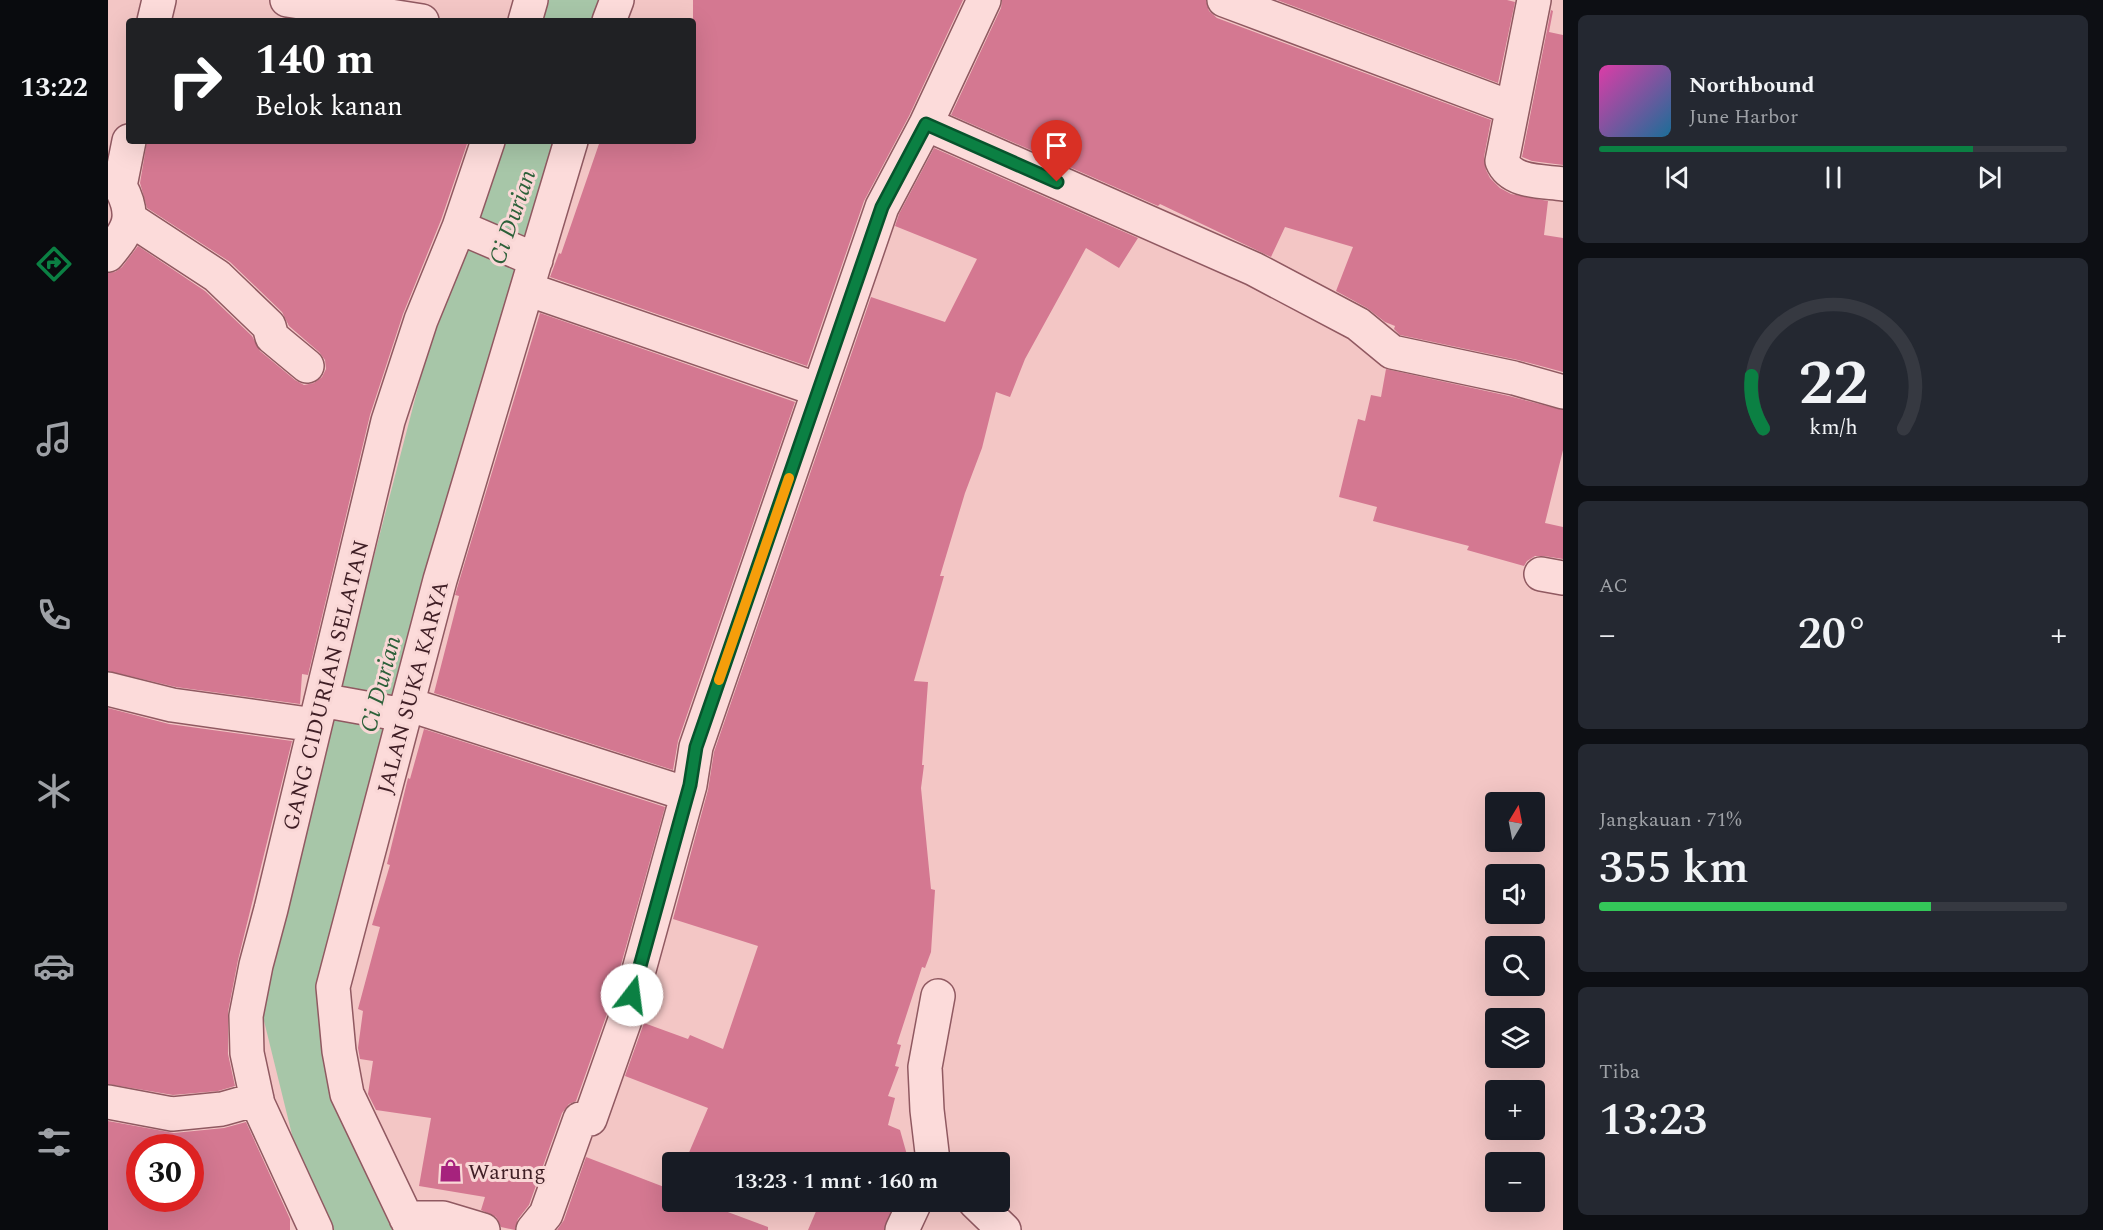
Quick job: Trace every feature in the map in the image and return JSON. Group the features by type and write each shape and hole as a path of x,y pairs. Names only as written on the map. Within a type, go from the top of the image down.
{"street":[{"path":"155,18 159,0"},
{"path":"288,0 403,18"},
{"path":"526,18 531,0"},
{"path":"610,18 616,0"},
{"path":"533,1230 546,1214 580,1119 590,1119 626,1017 687,794 696,747 882,207 926,124 984,0"},
{"path":"1224,0 1512,108"},
{"path":"1534,0 1502,161 1505,170 1519,178 1563,184"},
{"path":"926,124 1254,269 1358,324 1392,352 1514,378 1563,392"},
{"path":"108,255 122,238 130,219 129,202 114,182 128,144"},
{"name":"GANG CIDURIAN SELATAN","path":"316,1230 257,1099 247,1053 246,1016 256,965 321,709 388,421 422,320 464,229 487,144"},
{"name":"JALAN SUKA KARYA","path":"409,1224 347,1094 339,1051 333,987 402,711 530,268 570,144"},
{"path":"130,219 217,276 269,326 272,337 307,366"},
{"path":"464,229 530,268 819,390"},
{"path":"108,689 172,705 402,711 687,794"},
{"path":"933,1152 927,1110 925,1067 938,996"},
{"path":"108,1102 172,1114 222,1109 257,1099"},
{"path":"902,1230 910,1212"},
{"path":"985,1212 1004,1230"},
{"path":"409,1224 443,1218 483,1230"}],"building":[{"path":"693,0 963,0 909,116 864,201 807,366 550,277 559,253 561,254 599,144 696,144 696,18 693,18"},
{"path":"1002,0 1206,0 1209,11 1217,18 1491,120 1484,157 1490,178 1500,188 1511,194 1548,201 1544,235 1563,238 1563,372 1400,335 1394,329 1395,326 1336,291 1353,247 1285,227 1271,257 1160,204 1158,206 951,115 1001,8"},
{"path":"1277,0 1507,0 1515,2 1498,83"},
{"path":"1551,10 1553,11 1549,32 1563,35 1563,165 1532,161 1522,157"},
{"path":"146,144 467,144 441,220 403,314 370,415 308,675 302,674 300,704 176,687 108,671 108,273 115,272 122,267 138,246 205,291 252,336 260,351 295,380 304,385 314,383 322,377 326,369 325,360 319,352 289,326 282,312 230,262 147,208 140,183"},
{"path":"934,148 1138,238 1119,268 1086,248 1025,359 1010,397 996,392 982,448 965,493 940,576 944,576 914,681 928,682 921,788 931,889 935,890 931,952 925,968 922,967 897,1044 901,1045 895,1066 899,1067 888,1096 895,1098 888,1125 900,1130 906,1152 689,1152 708,1108 625,1076 644,1023 688,1039 690,1035 723,1049 758,946 673,919 708,790 714,752 871,297 945,322 977,259 895,226"},
{"path":"540,313 795,402 678,741 673,770 434,693 459,596 455,595"},
{"path":"1386,369 1563,410 1563,450 1545,523 1563,527 1563,559 1535,556 1524,566 1467,550 1469,546 1373,521 1377,507 1339,497 1358,419 1365,421 1371,395 1381,397"},
{"path":"108,708 169,724 292,741 238,960 228,1012 228,1054 235,1086 218,1091 173,1095 108,1084"},
{"path":"424,729 665,807 608,1011 576,1101 569,1104 562,1113 529,1205 518,1219 515,1230 501,1227 496,1217 481,1210 485,1197 419,1186 431,1118 376,1110 368,1094 373,1061 360,1059 358,1048 363,1011 358,1009 380,927 372,925 390,865 387,864 408,778 410,779"},
{"path":"108,1121 174,1133 224,1128 246,1122 290,1219 290,1230 108,1230"},
{"path":"586,1157 662,1186 662,1212 728,1212 768,1227 768,1230 557,1230 564,1220"},
{"path":"816,1212 891,1212 884,1230 808,1230"}],"waterway":[{"name":"Ci Durian","path":"580,18 586,0"},
{"name":"Ci Durian","path":"365,1230 344,1187 298,1000 467,350 537,144"}],"slow traffic":[{"path":"719,680 789,478"}],"place":[{"name":"Warung","path":"450,1171"}],"route":[{"path":"632,995 690,785 696,747 882,207 926,124 1057,182"}]}
